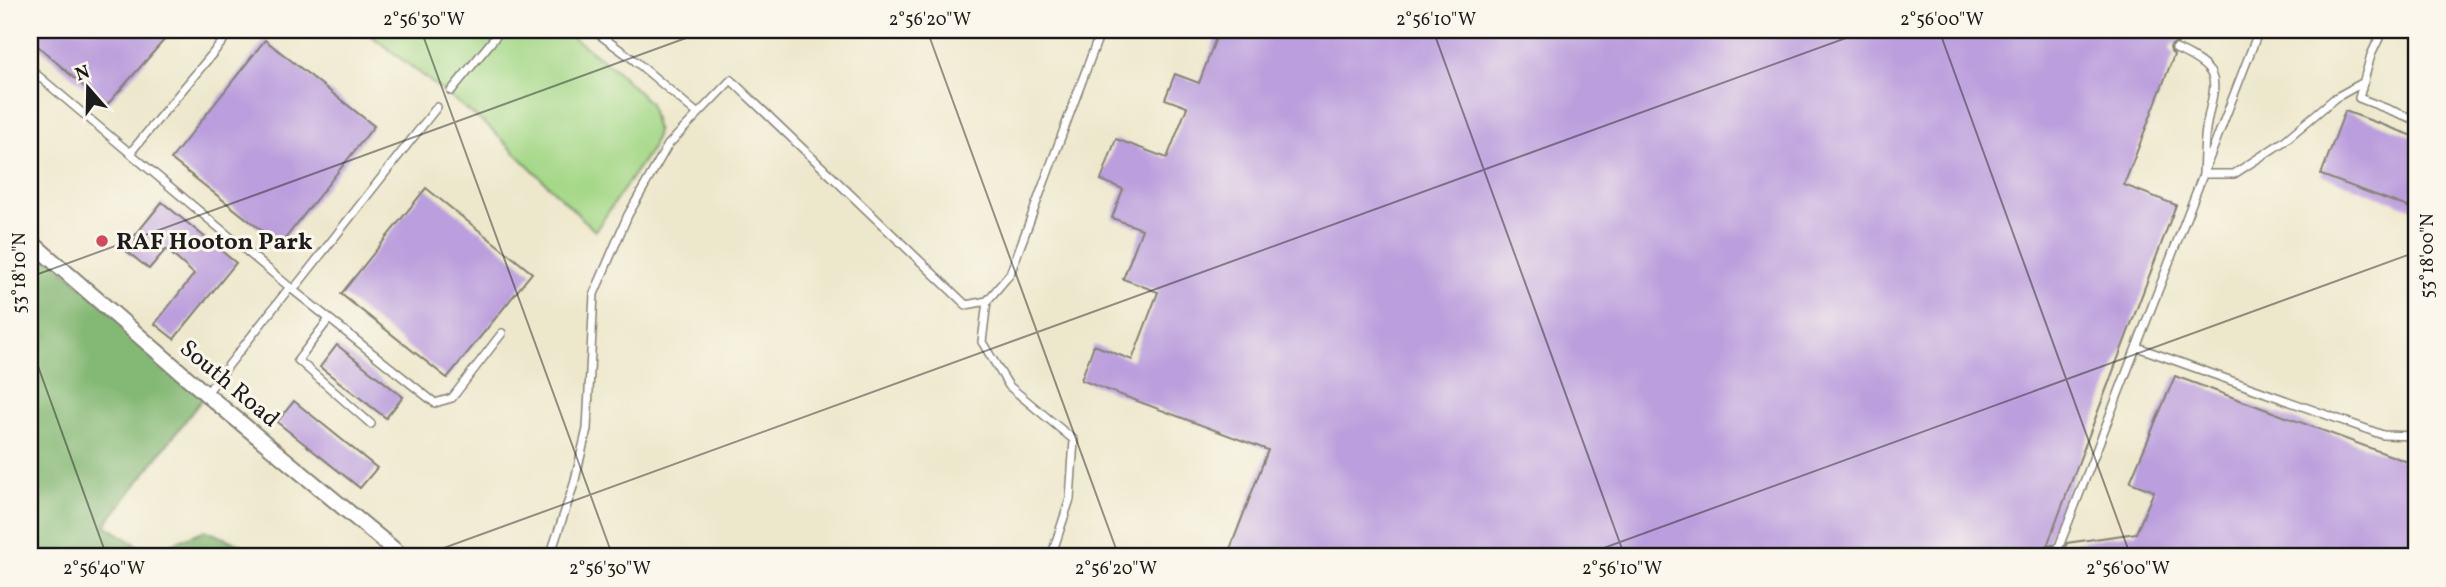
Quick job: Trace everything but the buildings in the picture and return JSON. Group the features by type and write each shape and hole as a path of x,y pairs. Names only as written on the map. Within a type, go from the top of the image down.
{"street":[{"name":"South Road","path":"30,241 206,394 403,557"}],"lane":[{"path":"451,91 501,30"},
{"path":"593,30 698,114"},
{"path":"1051,557 1070,499 1074,440 1009,386 982,342 986,301 1010,274 1101,30"},
{"path":"2055,557 2259,30"},
{"path":"2383,30 2371,55 2359,99 2416,120"},
{"path":"130,153 223,41"},
{"path":"2176,49 2199,59 2211,72 2216,89 2206,130 2203,174"},
{"path":"30,69 329,319 435,403 452,398 502,333"},
{"path":"552,557 587,429 594,295 628,215 668,145 731,80 966,305 986,301"},
{"path":"2203,174 2234,174 2283,142 2335,98 2364,82"},
{"path":"206,394 437,107"},
{"path":"329,319 298,360 371,424"},
{"path":"2137,347 2383,435 2416,436"}],"green space":[{"path":"364,30 563,30 615,69 650,103 657,131 652,148 595,231 489,127"},
{"path":"30,241 206,394 105,525 150,553 205,530 270,557 30,557"}],"place":[{"name":"RAF Hooton Park","path":"102,241"}]}
